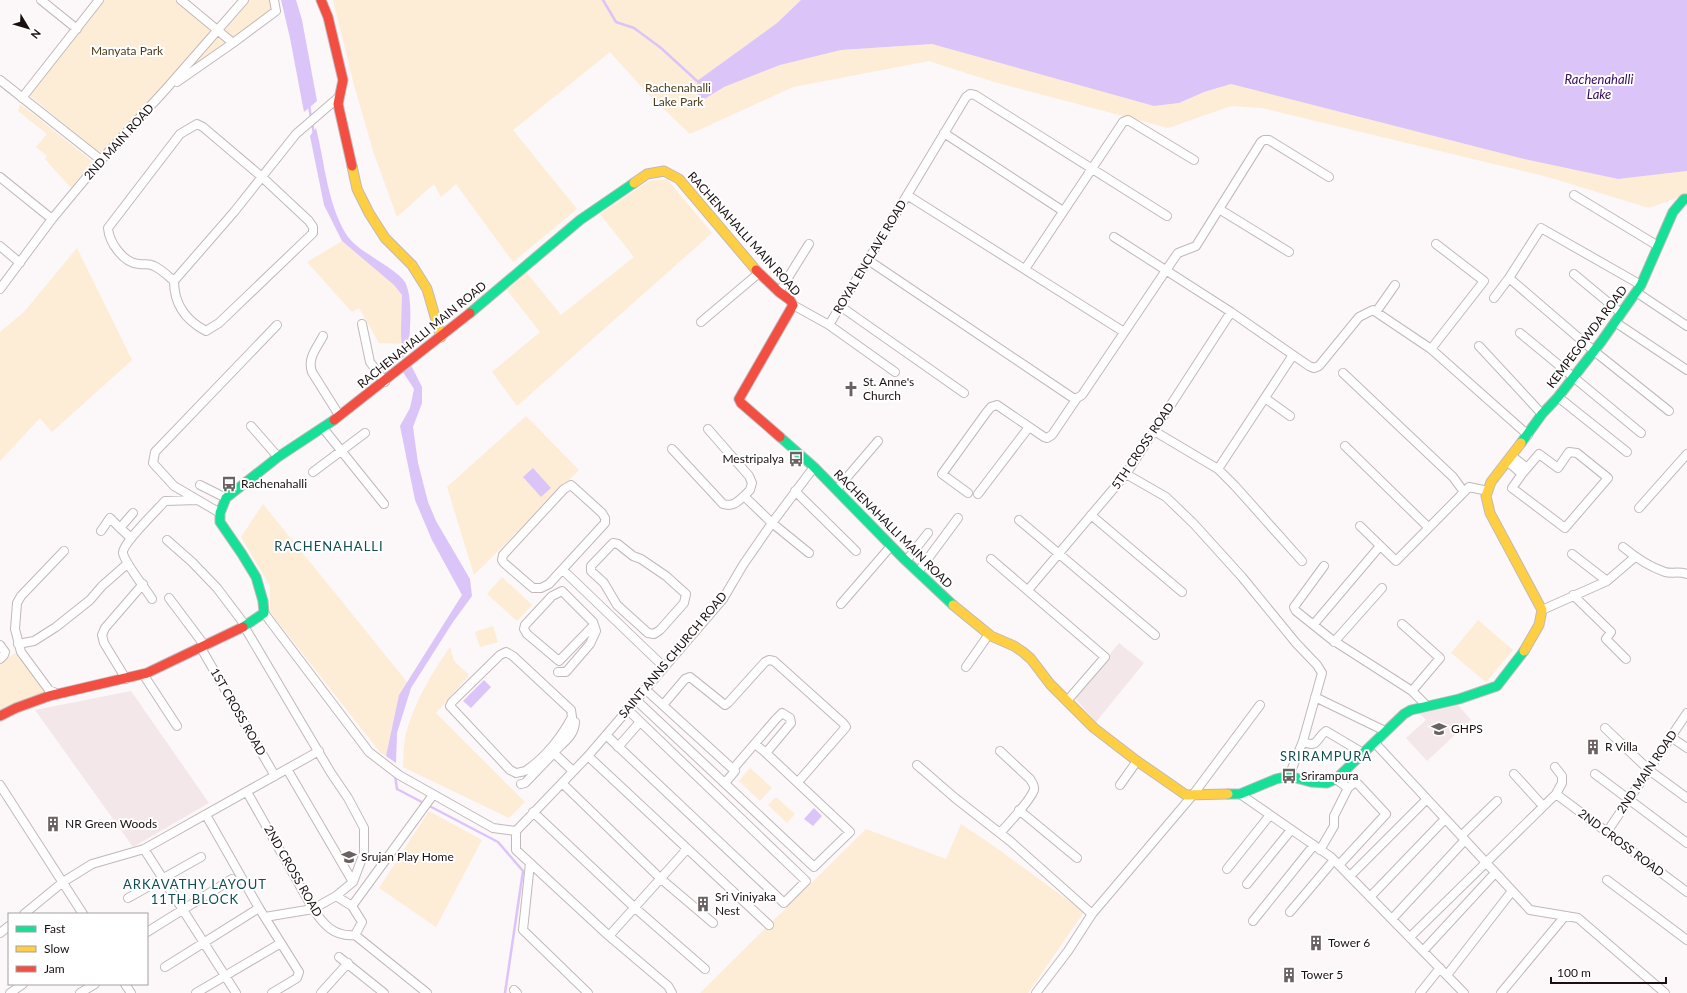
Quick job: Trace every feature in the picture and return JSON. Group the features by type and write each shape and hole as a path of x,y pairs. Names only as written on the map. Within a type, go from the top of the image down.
{"street":[{"path":"41,0 77,29"},
{"path":"22,98 99,0"},
{"path":"181,0 233,43"},
{"name":"2ND MAIN ROAD","path":"0,289 52,219 101,160 244,0"},
{"path":"166,89 233,43 276,11 274,0"},
{"path":"321,0 328,17 343,80 338,104 357,189 369,213 385,238 412,265 427,289 441,337"},
{"path":"0,80 101,160"},
{"name":"ROYAL ENCLAVE ROAD","path":"793,306 829,325 944,133 966,97 970,94 975,95 1167,216"},
{"path":"174,281 156,266 147,263 138,264 131,262 117,250 109,237 108,228 180,134 197,124 203,127 262,176 309,221 313,227 313,233 219,323 206,331 187,317 178,306 175,297 174,281 262,176 296,134 340,96"},
{"path":"1025,269 1123,122 1128,120 1194,160"},
{"path":"944,133 1063,211"},
{"path":"968,493 942,474 991,407 997,405 1044,438 1052,435 1077,398 1082,395 1178,253 1198,244 1261,142 1264,140 1269,140 1329,177"},
{"name":"RACHENAHALLI MAIN ROAD","path":"220,513 226,498 278,457 323,428 385,382 580,220 647,174 664,171 679,179 759,272 779,292 790,300 793,306 739,399 741,403 814,467 918,572 989,634 1014,646 1031,659 1050,684 1094,728 1137,761 1186,794 1192,796"},
{"path":"0,177 52,219"},
{"path":"907,195 1124,332"},
{"path":"1574,196 1658,246"},
{"name":"KEMPEGOWDA ROAD","path":"1489,486 1542,414 1558,397 1594,351 1639,289 1673,212 1684,199 1687,199"},
{"path":"1219,209 1289,252"},
{"path":"1494,298 1509,278 1541,228 1639,289 1687,326"},
{"path":"1114,237 1231,312 1293,356 1314,368 1319,366 1359,317 1373,310 1431,349 1528,435"},
{"path":"779,292 809,244"},
{"path":"1431,349 1484,281 1436,244"},
{"path":"0,246 20,263"},
{"path":"868,260 1073,398 1077,398"},
{"path":"701,322 759,272"},
{"path":"1574,274 1621,313"},
{"path":"1509,278 1594,351 1669,411"},
{"path":"1376,312 1395,285"},
{"path":"840,306 964,393"},
{"name":"5TH CROSS ROAD","path":"1028,590 1126,474 1231,312"},
{"path":"1615,322 1687,370"},
{"path":"362,324 370,362 385,382"},
{"path":"277,325 155,452 153,463 174,486 220,513 220,522 255,576 263,593 264,612 369,752 384,765 398,774 493,828 516,831 516,850 609,936 668,986 672,993"},
{"path":"829,325 895,372"},
{"path":"1520,334 1641,433"},
{"path":"323,336 310,360 310,366 312,372 339,415"},
{"path":"1479,346 1542,414"},
{"path":"1218,469 1293,356"},
{"path":"1343,373 1453,477 1464,492"},
{"path":"1558,397 1627,452"},
{"path":"1265,398 1290,416"},
{"path":"251,426 278,457"},
{"path":"978,494 1029,427"},
{"path":"323,428 384,504"},
{"path":"672,449 724,504 730,506 735,504 750,490 752,483 749,476 708,429"},
{"path":"1154,431 1218,469 1302,561"},
{"path":"313,472 365,433"},
{"path":"837,489 878,441"},
{"path":"1344,446 1428,527"},
{"path":"1569,452 1577,453 1608,478 1565,528 1512,488 1524,471 1539,454 1558,468 1569,452"},
{"path":"1639,508 1687,454"},
{"path":"1510,459 1524,471"},
{"name":"SAINT ANNS CHURCH ROAD","path":"516,831 588,756 627,709 723,600 743,565 814,467"},
{"path":"1126,474 1166,498 1194,524 1226,558 1296,643 1317,665 1322,673 1302,742 1289,776"},
{"path":"571,484 602,513 605,518 605,523 563,570 550,584 537,589 533,588 502,560 506,551 564,489 571,484"},
{"path":"200,486 226,498"},
{"path":"1192,796 1240,794 1289,776 1319,783 1327,783 1336,779 1384,731 1404,714 1412,710 1459,698 1497,686 1526,649 1539,625 1542,610 1490,513 1486,496 1489,486 1469,487 1396,561 1360,526"},
{"path":"795,492 856,551"},
{"path":"744,496 772,523 809,553"},
{"path":"152,600 143,584 128,564 122,550 165,501 197,500"},
{"path":"120,528 133,513"},
{"path":"1092,515 1182,592"},
{"path":"101,531 110,518 132,538"},
{"path":"918,572 958,518"},
{"path":"1020,520 1058,554 1155,635"},
{"path":"906,561 928,533"},
{"path":"167,540 192,562 217,588 244,625 348,798 364,828 364,853 353,882 336,896 313,908 265,917"},
{"path":"613,543 618,544 633,556 641,559 666,576 681,589 686,596 684,603 660,630 651,634 617,605 604,583 590,569 591,566 613,543"},
{"path":"841,604 891,546"},
{"path":"1314,624 1380,546"},
{"path":"1622,547 1635,557 1666,572 1679,571 1687,574"},
{"path":"56,693 49,690 25,659 18,644 15,629 17,603 28,588 64,552"},
{"path":"1572,554 1608,581"},
{"path":"1542,610 1573,595 1608,581 1635,557"},
{"path":"991,559 1105,657 1067,701"},
{"path":"18,644 34,640 56,627 90,600 102,586 128,564"},
{"path":"1324,566 1294,606 1296,611 1314,624 1334,642 1412,691 1427,706"},
{"path":"563,570 664,667"},
{"path":"126,678 104,643 102,635 105,628 143,584"},
{"path":"577,584 564,594 552,596 525,625 524,629 527,634 559,661 593,626 593,622"},
{"path":"1334,642 1382,588"},
{"path":"531,612 552,592 559,590 593,622 596,631 590,644 566,672 558,672"},
{"path":"1573,595 1611,632 1606,639 1626,659"},
{"name":"1ST CROSS ROAD","path":"169,598 203,647 275,776"},
{"path":"608,614 617,605"},
{"path":"0,716 34,700 56,693 143,674 203,647 244,625 264,612"},
{"path":"1402,624 1440,658 1412,691"},
{"path":"966,667 989,634"},
{"path":"0,645 5,652 0,659"},
{"path":"521,784 525,783 550,752 572,717 571,710 513,656 506,652 500,655 452,702 450,706 452,709 510,770 516,773 527,770 550,752 571,735 575,729 576,722"},
{"path":"663,705 686,679 690,677 725,705 765,662 769,660 774,661 846,727 798,782"},
{"path":"143,674 177,726"},
{"path":"645,689 733,769"},
{"path":"1315,697 1384,731"},
{"path":"636,700 814,867 850,832 798,782 755,744"},
{"path":"1036,993 1068,951 1092,914 1192,796 1260,705"},
{"path":"606,735 784,903 806,881 627,709"},
{"path":"723,781 782,713 790,718 791,723 766,753"},
{"name":"2ND MAIN ROAD","path":"1607,832 1687,713"},
{"path":"618,747 640,722"},
{"path":"1605,728 1649,770 1687,798"},
{"path":"1302,742 1312,745 1326,731 1363,753"},
{"path":"1671,737 1687,748"},
{"path":"1374,742 1530,910 1578,918 1665,993"},
{"path":"25,913 63,882 92,864 144,849 319,751"},
{"path":"1000,751 1034,783 1034,790 1020,810 1000,833"},
{"path":"550,752 571,773"},
{"path":"588,756 768,925"},
{"path":"1120,785 1137,761"},
{"path":"917,765 955,798 1000,833 1092,914"},
{"path":"1410,938 1556,794 1562,783 1562,776 1554,767"},
{"path":"287,769 353,882"},
{"path":"1514,774 1543,806"},
{"path":"1595,774 1687,843"},
{"path":"1336,779 1348,788"},
{"path":"562,783 660,878 713,923"},
{"path":"1253,921 1334,826 1334,816 1348,788 1354,783 1358,784 1386,814 1336,862 1290,912"},
{"path":"0,785 82,913"},
{"name":"2ND CROSS ROAD","path":"247,792 322,922 344,936 355,935 427,993"},
{"path":"1240,794 1317,847 1336,862 1464,993"},
{"name":"2ND CROSS ROAD","path":"1556,794 1687,892"},
{"path":"352,906 433,795"},
{"path":"1350,876 1427,799"},
{"path":"1392,919 1497,801"},
{"path":"1020,810 1077,858"},
{"path":"533,812 634,907 705,969"},
{"path":"206,815 259,908 300,972 297,978 272,993"},
{"path":"1227,869 1270,815"},
{"path":"1370,897 1445,819"},
{"path":"1247,884 1291,830"},
{"path":"609,936 687,848"},
{"path":"144,849 236,993"},
{"path":"128,898 201,857"},
{"path":"530,863 523,930 588,993"},
{"path":"1423,951 1495,873"},
{"path":"148,931 232,879"},
{"path":"1607,880 1687,940"},
{"path":"1447,975 1512,891"},
{"path":"336,896 352,906 362,922 355,935"},
{"path":"165,967 259,908"},
{"path":"1501,993 1565,916"},
{"path":"0,933 8,927"},
{"path":"196,993 281,943"},
{"path":"339,956 384,993"},
{"path":"321,993 348,963"},
{"path":"1420,993 1440,968"},
{"path":"10,993 22,985"},
{"path":"80,993 93,985"}],"shaded area":[{"path":"1119,643 1144,663 1096,722 1074,697"},
{"path":"131,691 209,803 133,847 35,710"},
{"name":"GHPS","path":"1457,704 1471,720 1427,761 1406,738 1426,720 1418,712"}],"green space":[{"name":"Manyata Park","path":"103,0 175,0 214,31 101,154 29,95"},
{"path":"249,0 269,0 271,10 233,38 224,30"},
{"name":"Rachenahalli Lake Park","path":"333,0 801,0 777,23 697,81 698,103 724,87 780,65 841,50 932,44 1154,106 1179,103 1204,92 1231,84 1524,159 1618,179 1687,171 1687,194 1649,208 1548,177 1262,108 1231,106 1168,128 994,82 929,61 793,87 690,134 647,93 610,52 513,130 577,209 513,262 456,184 441,197 434,184 397,217 374,154 354,85"},
{"path":"218,34 229,43 175,81"},
{"path":"20,104 92,161 71,188 45,159 47,156 36,147 47,134 18,111"},
{"path":"667,179 712,233 517,406 492,372 540,332 507,290 526,272 561,315 634,257 600,214 649,181"},
{"path":"342,241 394,285 402,295 402,344 379,343 359,308 352,312 307,262"},
{"path":"77,248 132,360 52,432 40,418 0,461 0,332 24,312"},
{"path":"526,416 579,470 474,575 447,487"},
{"path":"263,504 407,682 399,695 386,756 380,752 270,612 270,586 241,537"},
{"path":"502,577 532,605 517,621 487,594"},
{"path":"1478,620 1513,650 1486,682 1451,653"},
{"path":"493,626 498,642 480,647 475,632"},
{"path":"450,647 454,661 469,675 436,713 525,802 509,818 403,767 404,743 415,708 431,677"},
{"path":"15,653 46,691 0,715 0,664"},
{"path":"750,768 772,788 760,801 739,781"},
{"path":"776,797 795,814 787,823 768,805"},
{"path":"429,811 482,840 436,927 379,888"},
{"path":"961,824 1084,912 1028,993 700,993 866,829 946,859"}],"water":[{"path":"281,0 296,0 302,20 317,101 304,112 290,38"},
{"name":"Rachenahalli Lake","path":"801,0 1687,0 1687,171 1618,179 1524,159 1231,84 1204,92 1179,103 1154,106 932,44 841,50 780,65 724,87 698,103 697,81 777,23"},
{"path":"316,128 327,182 335,209 346,234 358,247 399,276 405,282 408,289 410,307 409,352 402,358 402,295 394,285 342,241 324,205 310,136"},
{"path":"411,365 422,387 422,403 413,427 418,463 428,502 436,521 470,579 472,596 453,622 411,688 397,733 396,763 386,756 399,695 462,595 432,540 415,500 400,426 410,408 414,389 403,372"},
{"path":"533,468 551,488 541,497 523,477"},
{"path":"484,680 491,687 471,708 463,701"},
{"path":"814,808 822,816 813,826 804,819"}],"waterway":[{"path":"603,0 616,22 634,28 661,48 697,81"},
{"path":"309,105 311,118"},
{"path":"312,123 314,134"},
{"path":"395,775 397,789 498,842 523,871 505,993"}],"traffic: fast":[{"path":"470,313 580,220 634,183"},
{"path":"1521,443 1542,414 1558,397 1601,342 1641,285 1673,212 1684,199 1687,199"},
{"path":"243,627 264,613 263,601 256,577 220,522 220,513 226,498 278,457 334,420"},
{"path":"780,437 814,467 903,558 953,605"},
{"path":"1228,794 1240,794 1276,779 1289,776 1311,782 1327,783 1336,779 1404,714 1411,710 1459,699 1497,686 1524,651"}],"traffic: slow":[{"path":"352,166 357,189 369,213 385,238 412,265 427,289 441,337"},
{"path":"634,183 647,174 664,171 679,179 756,270"},
{"path":"1521,443 1491,482 1486,496 1490,513 1542,610 1539,625 1524,651"},
{"path":"953,605 991,636 1014,646 1023,652 1031,659 1050,684 1094,728 1137,761 1186,795 1228,794"}],"traffic: jam":[{"path":"321,0 328,17 343,80 338,104 352,166"},
{"path":"756,270 779,292 790,300 793,305 739,399 741,403 780,437"},
{"path":"334,420 470,313"},
{"path":"0,716 16,708 49,696 147,673 243,627"}],"place":[{"name":"St. Anne's Church","path":"851,389"},
{"name":"Mestripalya","path":"796,459"},
{"name":"Rachenahalli","path":"229,484"},
{"name":"GHPS","path":"1439,729"},
{"name":"R Villa","path":"1593,747"},
{"name":"Srirampura","path":"1289,776"},
{"name":"NR Green Woods","path":"53,824"},
{"name":"Srujan Play Home","path":"349,857"},
{"name":"Sri Viniyaka Nest","path":"703,904"},
{"name":"Tower 6","path":"1316,943"},
{"name":"Tower 5","path":"1289,975"}],"district":[{"name":"RACHENAHALLI","path":"329,546"},
{"name":"SRIRAMPURA","path":"1326,756"},
{"name":"ARKAVATHY LAYOUT 11TH BLOCK","path":"195,892"}]}
